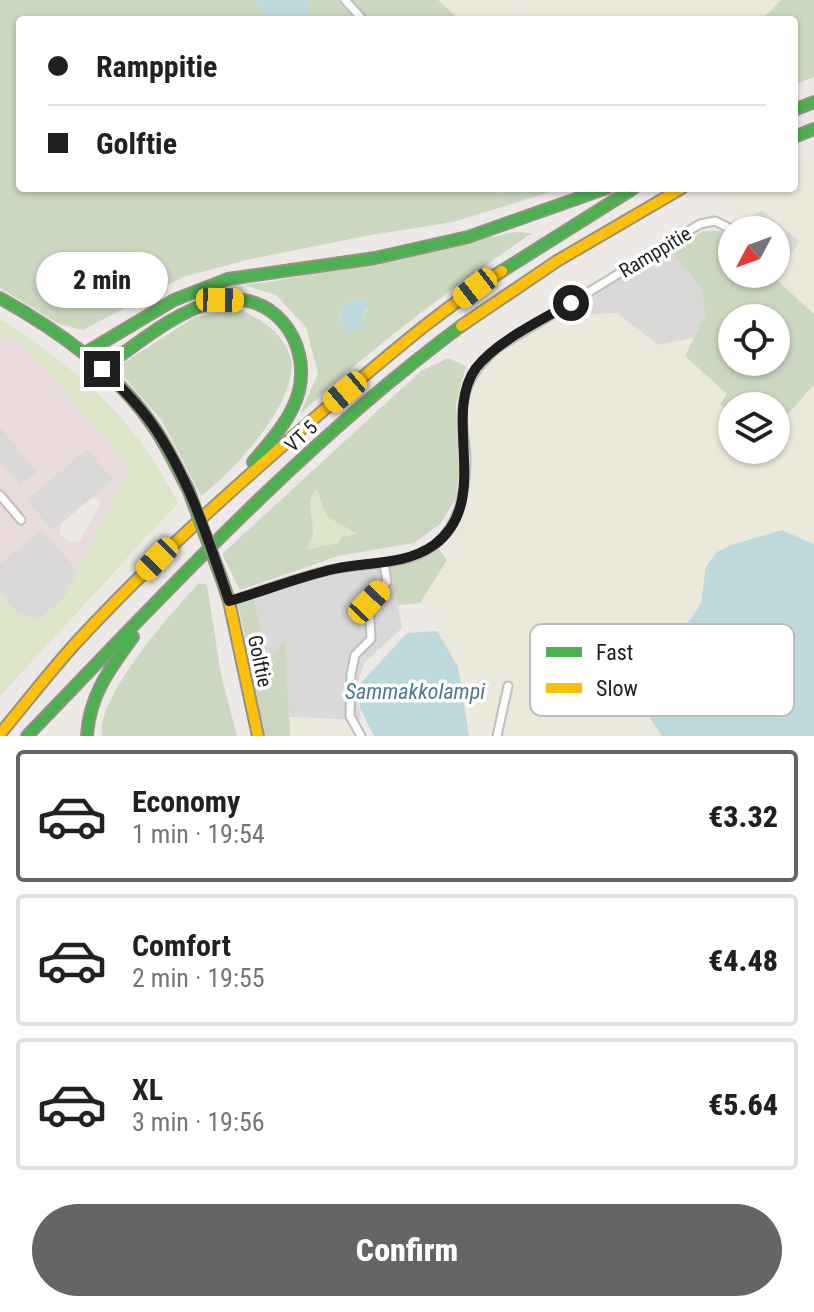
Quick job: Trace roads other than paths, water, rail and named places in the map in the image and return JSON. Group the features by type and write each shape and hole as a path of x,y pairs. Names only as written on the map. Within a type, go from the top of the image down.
{"main road":[{"path":"85,353 174,300 228,279 375,258 468,237 596,192"},
{"name":"VT 5","path":"0,734 72,647 217,502 389,355 475,288 628,192"},
{"name":"VT 5","path":"27,736 174,584 349,416 441,341 524,280 611,225 674,192"},
{"name":"Golftie","path":"0,298 28,313 85,353 152,424 188,489 222,580 258,736"},
{"path":"102,369 145,337 200,307 220,300 243,300 269,307 287,324 298,342 302,362 298,393 267,445 217,502"},
{"path":"87,736 89,709 97,688 174,584"}],"street":[{"path":"345,0 359,16"},
{"name":"Ramppitie","path":"229,601 336,568 384,563 420,554 443,537 460,509 466,462 463,405 475,369 497,348 700,224 718,222"},
{"path":"0,495 21,520"},
{"path":"361,736 350,716 351,674 355,655 371,639 369,602 387,582 384,563"},
{"path":"497,736 508,686"}],"water":[{"path":"255,0 306,0 310,16 266,16"},
{"path":"364,298 370,301 362,319 365,327 347,333 340,320 344,305"},
{"path":"782,530 814,544 814,736 662,736 649,716 794,716 794,624 687,624 701,603 706,566 717,552"},
{"name":"Sammakkolampi","path":"437,631 458,667 469,736 374,736 360,708 360,684 407,633"}]}
